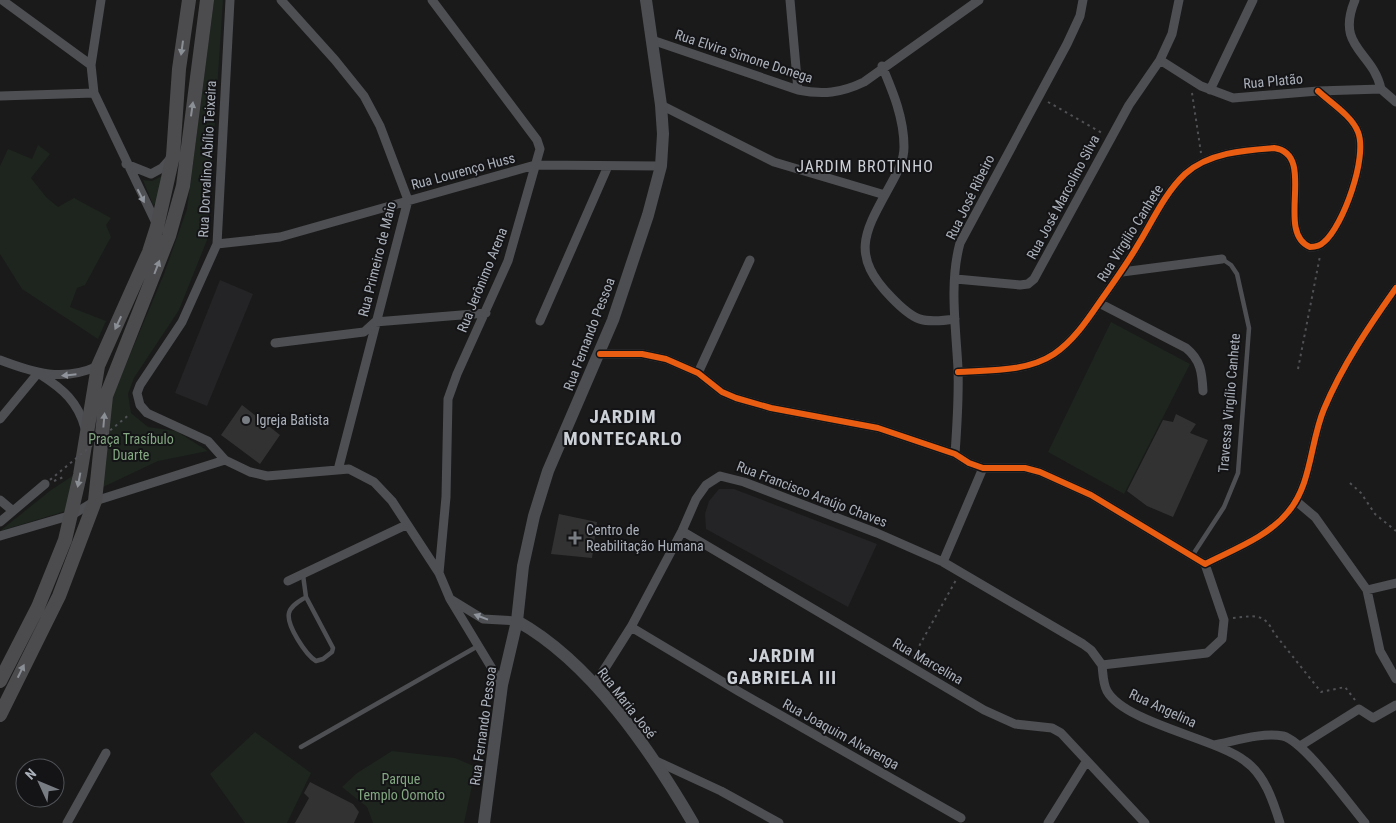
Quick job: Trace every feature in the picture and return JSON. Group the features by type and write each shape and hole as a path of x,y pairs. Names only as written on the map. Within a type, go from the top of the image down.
{"main road":[{"path":"0,682 38,607 72,515 98,366 146,260 157,226 172,156 179,69 189,0"},
{"path":"0,715 58,596 95,501 106,396 170,236 183,186 207,0"},
{"name":"Rua Fernando Pessoa","path":"484,823 502,685 517,621 523,566 534,516 548,471 600,354 648,215 661,166 663,134 661,105 646,0"},
{"name":"Rua Maria José","path":"517,621 534,631 568,657 595,684 652,759 693,823"}],"street":[{"path":"2,0 91,65"},
{"path":"101,0 91,65 94,93 157,226 170,236"},
{"name":"Rua Dorvalino Abílio Teixeira","path":"225,460 208,441 188,430 159,420 147,413 140,405 137,393 146,374 182,322 217,244 230,0"},
{"name":"Rua Primeiro de Maio","path":"281,0 335,60 364,96 380,126 408,200 338,470"},
{"name":"Rua Jerônimo Arena","path":"432,0 537,140 540,149 526,204 508,261 457,374 448,399 446,497 439,573"},
{"path":"790,0 798,90"},
{"name":"Rua Elvira Simone Donega","path":"652,40 798,90 818,94 848,89 864,82 882,66 979,0"},
{"name":"Rua José Ribeiro","path":"955,454 958,372 955,319 956,258 960,243 1037,96 1067,44 1080,16 1083,0"},
{"path":"1160,60 1172,34 1179,0"},
{"path":"1210,90 1253,0"},
{"path":"1355,0 1350,12 1348,26 1350,36 1355,46 1378,77 1381,89 1396,102"},
{"name":"Rua Platão","path":"1160,60 1210,90 1233,98 1318,91 1381,89"},
{"name":"Rua José Marcolino Silva","path":"956,279 1020,285 1028,284 1034,279 1110,138 1129,105 1160,60"},
{"path":"882,66 899,108 904,146 899,168 867,236 864,252 867,265 874,278 915,319 931,322 955,319"},
{"path":"1318,91 1358,130 1361,145 1358,173 1333,230 1322,244"},
{"path":"0,96 94,93"},
{"path":"661,105 774,162 885,195"},
{"name":"Rua Virgilio Canhete","path":"958,372 1014,368 1032,364 1054,354 1073,338 1122,272 1171,190 1186,173 1203,162 1239,152 1282,149 1288,154 1294,168 1295,223 1298,237 1301,242 1310,247 1322,244"},
{"path":"126,164 151,174 162,168 172,156"},
{"name":"Rua Lourenço Huss","path":"217,244 280,237 535,165 661,166"},
{"path":"540,321 608,166"},
{"name":"Travessa Virgílio Canhete","path":"1122,272 1222,259"},
{"path":"698,373 750,260"},
{"path":"1205,564 1276,525 1296,501 1302,488 1324,409 1362,339 1396,288"},
{"path":"1099,303 1186,348 1196,356 1200,365 1203,391"},
{"path":"275,343 364,332 375,322 486,313"},
{"path":"600,354 654,356 666,359 698,373 710,384 736,398 771,408 878,428 955,454 969,463 983,468 1024,468 1040,472 1091,495 1205,564 1224,620 1222,639 1207,653 1102,666"},
{"path":"0,360 38,374 62,388 75,403 87,433"},
{"path":"38,374 63,376 82,374 98,366"},
{"path":"0,419 38,374"},
{"path":"0,536 72,515 95,501 225,460 250,472 267,476 349,470 374,482 392,501 406,526 439,573 450,599 502,685"},
{"path":"943,562 983,468"},
{"name":"Rua Francisco Araújo Chaves","path":"595,684 631,627 682,532 696,499 706,485 720,476 744,482 876,532 943,562 1083,644 1091,650 1102,666"},
{"path":"0,522 45,484"},
{"path":"0,500 13,510"},
{"path":"1296,501 1315,518 1367,590 1380,651 1396,678"},
{"path":"288,581 406,526"},
{"name":"Rua Marcelina","path":"682,532 1001,719 1015,724 1052,728 1061,732 1086,762 1145,823"},
{"path":"1367,590 1396,583"},
{"path":"450,599 484,619 498,622 517,621"},
{"name":"Rua Joaquim Alvarenga","path":"631,627 738,692 961,818"},
{"name":"Rua Angelina","path":"1102,666 1105,686 1115,701 1127,709 1169,729 1230,751 1247,762 1268,790 1280,823"},
{"path":"1300,746 1353,712 1363,709 1367,716 1373,718 1396,705"},
{"path":"1211,745 1284,736 1300,746 1365,823"},
{"path":"67,823 106,753"},
{"path":"652,759 721,791 779,823"},
{"path":"1048,823 1086,762"}],"lane":[{"name":"Travessa Virgílio Canhete","path":"1192,556 1224,507 1238,473 1250,328 1237,274 1231,265 1222,259"},
{"path":"303,575 306,598 333,648 332,652 323,659 316,661 309,657 290,626 288,615 291,608 306,598"},
{"path":"301,747 478,646"}],"path":[{"path":"1191,80 1203,162"},
{"path":"1037,96 1110,138"},
{"path":"1298,369 1322,244"},
{"path":"45,484 130,414"},
{"path":"45,484 72,473 81,472"},
{"path":"1350,482 1361,493 1375,514 1396,531"},
{"path":"908,665 961,572"},
{"path":"1224,620 1256,616 1269,622 1274,633 1321,692 1345,687 1363,709"}],"shaded area":[{"path":"220,280 253,294 207,406 175,393"},
{"path":"719,489 734,489 877,544 848,607 706,529 705,514 709,501"}],"green space":[{"name":"Praça Trasíbulo Duarte","path":"214,0 223,0 207,240 179,310 134,378 128,394 131,413 148,427 176,431 208,451 158,461 101,488 111,400 164,274 187,209"},
{"path":"38,145 50,154 31,178 46,197 58,207 74,198 111,218 106,225 111,237 85,285 77,288 70,307 106,321 98,339 22,289 0,254 0,166 8,149 32,159"},
{"path":"162,176 158,202 153,205 143,180 152,181"},
{"path":"1111,322 1190,364 1124,494 1048,452"},
{"path":"74,475 69,510 0,531 51,490"},
{"path":"255,732 311,773 287,823 245,823 210,774"},
{"name":"Parque Templo Oomoto","path":"392,751 455,758 476,767 464,823 373,823 367,807 342,787 357,773"}],"building":[{"name":"Igreja Batista","path":"242,405 280,435 260,464 221,435"},
{"path":"1176,414 1196,424 1190,433 1208,440 1173,517 1147,506 1127,491 1163,420 1173,422"},
{"name":"Centro de Reabilitação Humana","path":"559,514 597,522 592,558 551,554"},
{"path":"310,782 353,804 359,812 354,823 295,823 309,798 304,793"}],"cycle path":[{"path":"958,372 1020,367 1043,360 1061,349 1084,324 1115,281 1165,198 1178,181 1194,167 1215,157 1274,148 1287,153 1293,164 1295,178 1295,226 1300,239 1310,247 1322,243 1331,234 1346,207 1357,174 1360,143 1358,132 1351,121 1318,91"},
{"path":"600,354 642,354 666,359 698,373 722,392 736,398 771,408 878,428 955,454 969,463 983,468 1025,468 1040,472 1091,495 1205,564 1260,536 1280,521 1296,501 1306,476 1319,422 1331,393 1357,347 1396,288"}],"place":[{"name":"Igreja Batista","path":"246,420"},
{"name":"Centro de Reabilitação Humana","path":"575,538"}],"district":[{"name":"JARDIM BROTINHO","path":"865,166"},
{"name":"JARDIM MONTECARLO","path":"623,427"},
{"name":"JARDIM GABRIELA III","path":"782,666"}]}
